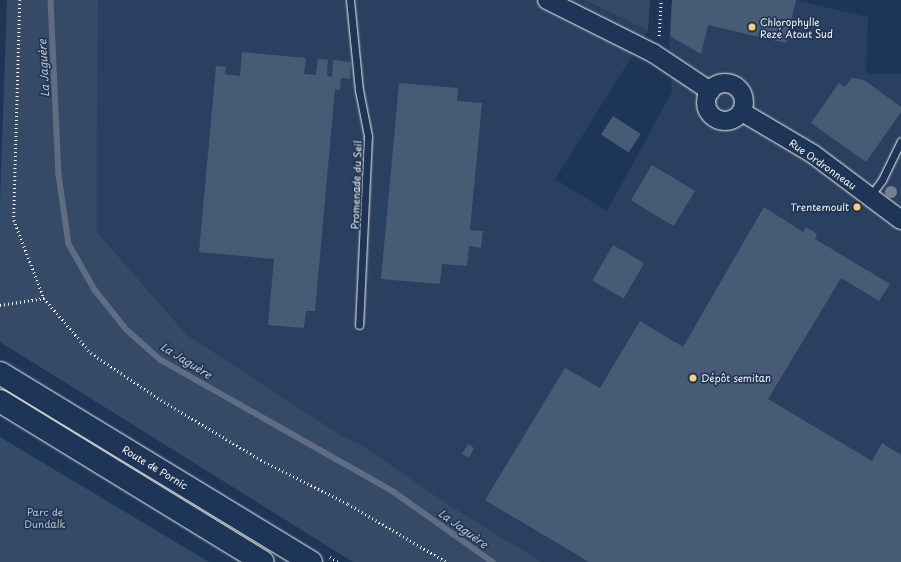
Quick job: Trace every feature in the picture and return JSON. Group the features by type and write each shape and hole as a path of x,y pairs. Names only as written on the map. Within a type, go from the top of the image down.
{"main road":[{"name":"Route de Pornic","path":"0,373 311,562"},
{"path":"0,401 264,562"}],"street":[{"path":"547,0 653,53 710,91"},
{"path":"720,84 734,85 744,96 742,112 731,121 715,119 707,108 710,91 720,84"},
{"name":"Rue Ordronneau","path":"742,112 813,154 901,220"}],"lane":[{"name":"Promenade du Seil","path":"350,0 359,90 368,136 359,325"},
{"path":"870,196 882,180 901,142"}],"path":[{"path":"20,0 14,220 44,298 91,354 161,400 261,460 348,504 447,562"},
{"path":"653,53 659,37 661,0"},
{"path":"0,305 44,298"}],"shaded area":[{"path":"98,0 585,0 648,31 555,179 607,211 672,92 669,43 672,0 795,0 868,17 866,74 901,74 901,562 542,562 449,505 187,335 97,232"}],"green space":[{"path":"7,0 98,0 97,232 187,335 344,437 361,445 449,505 542,562 353,562 0,342 0,202"},
{"path":"585,0 650,0 648,31"},
{"name":"Parc de Dundalk","path":"0,437 209,562 0,562"}],"building":[{"path":"672,0 796,0 786,43 708,25 701,54 670,36"},
{"path":"242,52 306,58 304,74 316,75 318,59 328,60 327,76 332,77 333,60 351,62 350,79 341,78 340,90 335,89 315,311 306,311 304,328 268,325 274,259 199,252 216,66 226,67 225,74 240,76"},
{"path":"852,78 864,80 901,107 901,112 866,162 811,123 839,83 845,87"},
{"path":"399,83 458,88 457,101 482,103 470,230 483,231 481,248 469,246 467,266 442,264 440,284 381,279"},
{"path":"613,116 641,134 629,152 601,134"},
{"path":"652,165 695,191 674,226 631,200"},
{"name":"Dépôt semitan","path":"764,207 803,232 806,227 817,234 815,239 890,284 879,301 841,278 768,399 872,461 882,443 901,455 901,562 589,562 485,500 565,368 600,388 640,321 683,347"},
{"path":"613,245 644,263 624,299 592,281"},
{"path":"468,444 474,448 469,458 462,454"}],"waterway":[{"name":"La Jaguère","path":"51,0 59,175 69,244 95,290 127,330 161,360 394,492 493,562"}],"place":[{"name":"Chlorophylle Rezé Atout Sud","path":"752,27"},
{"name":"Trentemoult","path":"857,207"},
{"name":"Dépôt semitan","path":"693,378"}]}
